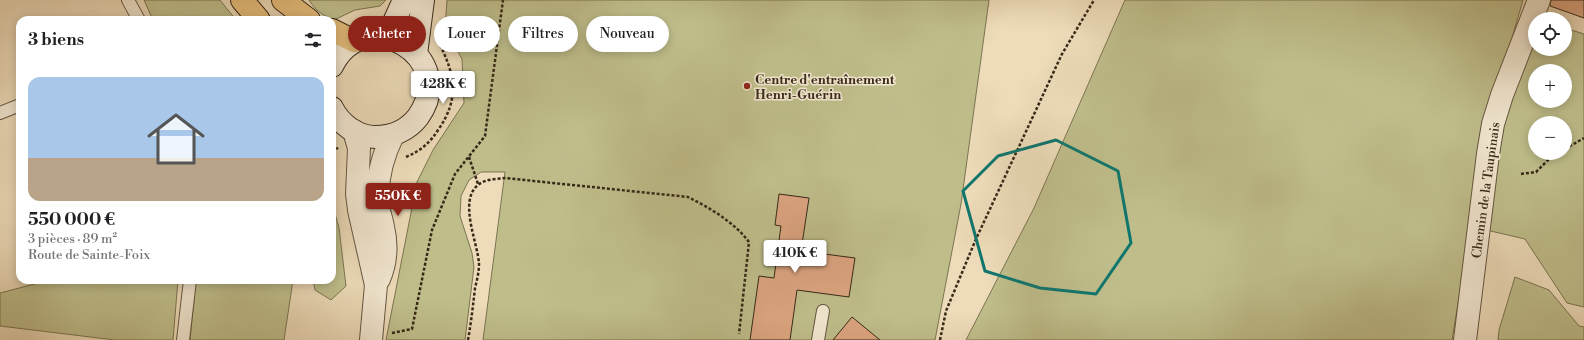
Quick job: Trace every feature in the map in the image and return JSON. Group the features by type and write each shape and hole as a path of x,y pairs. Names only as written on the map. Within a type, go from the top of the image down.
{"highway":[{"path":"242,0 256,16"},
{"path":"283,0 304,16"},
{"path":"336,32 348,38"}],"street":[{"path":"397,16 404,0"},
{"path":"416,54 423,0"},
{"name":"Chemin de la Taupinais","path":"1465,340 1493,124 1502,95 1539,0"},
{"path":"336,60 342,51 348,46"},
{"path":"336,115 354,131 374,137 393,135 404,130 414,122 421,112 426,100 428,88 427,76 423,64 414,52"},
{"path":"354,131 359,148 358,205 376,285 379,337"},
{"path":"376,285 383,269 385,245 384,229 378,206 379,185 382,162 393,135"}],"lane":[{"path":"128,0 137,16"},
{"path":"0,113 16,107"},
{"path":"183,340 190,284"},
{"path":"818,340 823,311"}],"path":[{"path":"379,337 393,332 412,329 432,230 455,174 485,136 503,0"},
{"path":"940,340 946,311 976,239 1062,54 1094,0"},
{"path":"1572,145 1584,138"},
{"path":"469,156 478,184"},
{"path":"1521,174 1536,172 1548,160"},
{"path":"468,340 479,265 472,232 469,203 473,191 478,184 505,178 688,197 707,206 742,233 749,242 739,334"}],"highlighted area":[{"path":"1056,140 1118,171 1131,243 1096,294 1040,288 985,271 963,191 998,156"}],"shaded area":[{"path":"144,0 220,0 233,16 151,16"},
{"path":"309,0 386,0 380,6 355,10 336,19 336,16 326,16 314,7"},
{"name":"Centre d'entraînement Henri-Guérin","path":"447,0 989,0 961,204 935,340 483,340 505,172 481,172 469,180 461,196 460,216 472,253 474,267 465,340 386,340 417,182 433,150 464,103 462,59 458,52 500,52 500,16 446,16"},
{"path":"1125,0 1523,0 1489,117 1452,340 966,340 1034,208"},
{"path":"1572,30 1584,34 1584,307 1567,303 1525,239 1482,229 1500,123 1529,56 1572,56"},
{"path":"336,217 339,228 346,286 331,300 315,290 314,284 336,284"},
{"path":"1515,277 1549,290 1579,326 1584,327 1584,340 1498,340 1499,330"},
{"path":"35,284 178,284 173,340 115,340 0,326 0,293"},
{"path":"196,284 292,284 284,340 190,340"}],"building":[{"path":"1551,0 1584,0 1584,18 1572,14 1572,12 1567,12 1550,6"},
{"path":"779,194 809,198 801,251 855,258 849,297 797,290 790,340 750,340 759,276 774,278 781,226 775,225"},
{"path":"852,317 880,340 833,340"}],"place":[{"name":"Centre d'entraînement Henri-Guérin","path":"747,86"}]}
